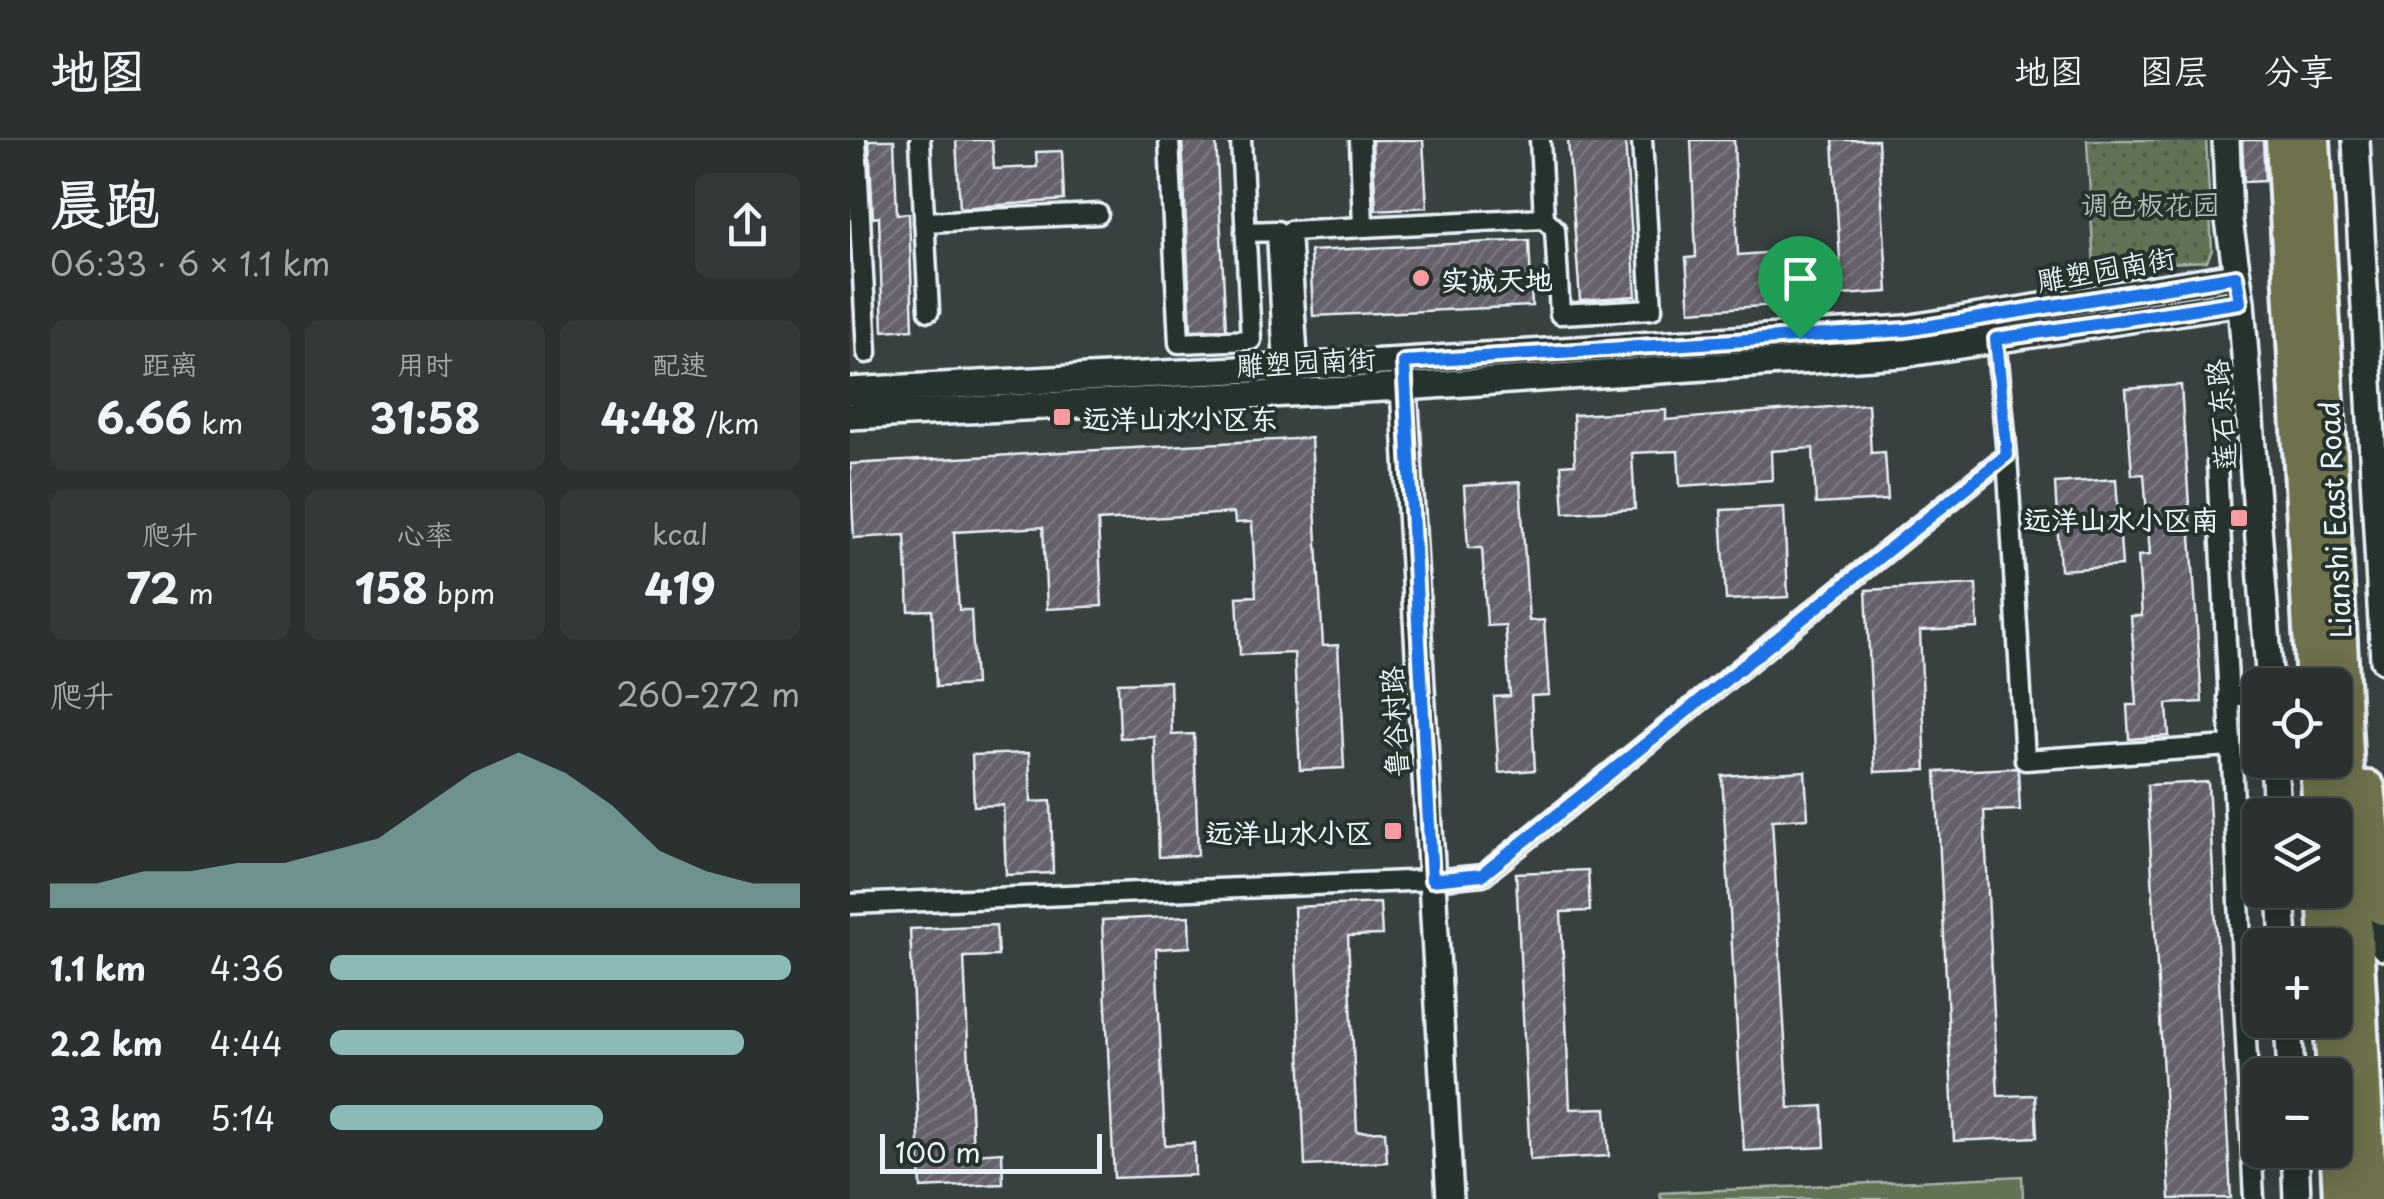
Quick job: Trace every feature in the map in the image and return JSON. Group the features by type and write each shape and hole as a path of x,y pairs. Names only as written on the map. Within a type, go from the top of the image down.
{"highway":[{"name":"Lianshi East Road","path":"2283,140 2312,668"},
{"name":"Lianshi East Road","path":"2314,140 2370,1199"},
{"path":"2332,484 2382,908"},
{"path":"2338,1168 2340,1199"}],"main road":[{"name":"莲石东路","path":"2226,140 2269,668"},
{"path":"2356,140 2384,660"},
{"name":"雕塑园南街","path":"850,416 1403,374 1906,330 2236,276"},
{"name":"雕塑园南街","path":"850,391 1291,365 1403,374 1902,354 2240,302"},
{"name":"鲁谷村路","path":"1403,374 1450,1199"},
{"path":"2384,863 2384,946"},
{"path":"2296,1168 2297,1199"}],"street":[{"path":"856,140 855,208 866,354"},
{"path":"920,140 929,311"},
{"path":"1168,140 1179,343 1251,340 1241,140"},
{"path":"1360,140 1364,228"},
{"path":"1540,140 1544,218 1555,228 1560,314 1652,309 1642,140"},
{"path":"924,222 1098,214"},
{"path":"1246,232 1544,218"},
{"path":"1284,231 1291,365"},
{"path":"1996,339 2007,455 2025,760 2230,746"},
{"path":"850,904 1482,875 2007,455"},
{"path":"2217,464 2254,1199"},
{"path":"2228,696 2242,695"}],"green space":[{"name":"调色板花园","path":"2087,140 2206,140 2212,250 2207,261 2094,267"},
{"path":"2022,1176 2023,1199 1661,1199 1660,1193"}],"building":[{"path":"869,140 894,140 897,214 909,213 913,329 883,331 879,217 873,218"},
{"path":"956,140 992,140 994,169 1037,167 1036,152 1062,151 1064,200 960,208"},
{"path":"1182,140 1216,140 1226,329 1191,330"},
{"path":"1372,140 1423,140 1427,207 1376,210"},
{"path":"1568,140 1625,140 1636,296 1580,300"},
{"path":"1691,140 1734,140 1738,255 1817,249 1820,302 1690,311 1686,258 1696,257"},
{"path":"1833,140 1878,140 1888,292 1842,295"},
{"path":"2242,140 2263,140 2265,181 2244,182"},
{"name":"实诚天地","path":"1529,240 1532,306 1313,316 1310,251"},
{"path":"2181,385 2202,702 2167,704 2169,736 2129,739 2127,705 2137,705 2131,616 2142,616 2138,556 2150,555 2144,474 2132,475 2126,389"},
{"path":"1868,404 1871,453 1885,452 1888,500 1816,504 1813,448 1771,451 1772,480 1680,486 1678,451 1632,453 1635,509 1564,513 1561,465 1575,464 1573,415 1666,410 1666,420"},
{"path":"1311,438 1323,646 1338,645 1344,768 1300,770 1294,653 1240,655 1237,597 1256,596 1252,522 1235,523 1234,513 1098,521 1102,606 1047,609 1043,527 954,532 959,610 971,610 975,685 936,687 932,610 909,611 905,535 854,538 850,464"},
{"path":"2116,479 2122,566 2060,570 2055,483"},
{"path":"1520,482 1529,621 1544,620 1549,695 1531,696 1535,770 1499,773 1494,697 1510,696 1505,625 1487,626 1482,548 1468,548 1464,486"},
{"path":"1784,507 1788,597 1726,600 1721,510"},
{"path":"1976,584 1978,628 1920,631 1926,770 1875,772 1866,590"},
{"path":"1170,681 1172,735 1194,734 1198,855 1159,857 1155,737 1120,738 1118,683"},
{"path":"1029,753 1031,802 1051,801 1053,873 1006,875 1003,805 974,806 972,755"},
{"path":"2015,768 2020,810 1984,811 1998,1096 2035,1095 2037,1137 1954,1141 1936,772"},
{"path":"1805,771 1808,818 1772,820 1789,1108 1823,1106 1825,1147 1744,1151 1722,776"},
{"path":"2208,782 2231,1198 2170,1199 2147,785"},
{"path":"1588,870 1590,911 1561,912 1570,1109 1606,1108 1609,1156 1530,1160 1516,873"},
{"path":"1380,903 1382,935 1348,936 1357,1132 1385,1131 1387,1162 1305,1166 1294,907"},
{"path":"1189,916 1190,947 1156,949 1165,1145 1194,1143 1195,1175 1114,1178 1102,920"},
{"path":"996,925 998,956 964,957 973,1154 1002,1152 1003,1184 921,1188 910,929"}],"place":[{"name":"实诚天地","path":"1421,278"},
{"name":"远洋山水小区东","path":"1062,417"},
{"name":"远洋山水小区南","path":"2239,518"},
{"name":"远洋山水小区","path":"1393,831"}],"route":[{"path":"2236,276 2240,302 1996,339 2007,455 1482,875 1432,880 1404,362 1800,338 1906,330 2236,276"}]}
